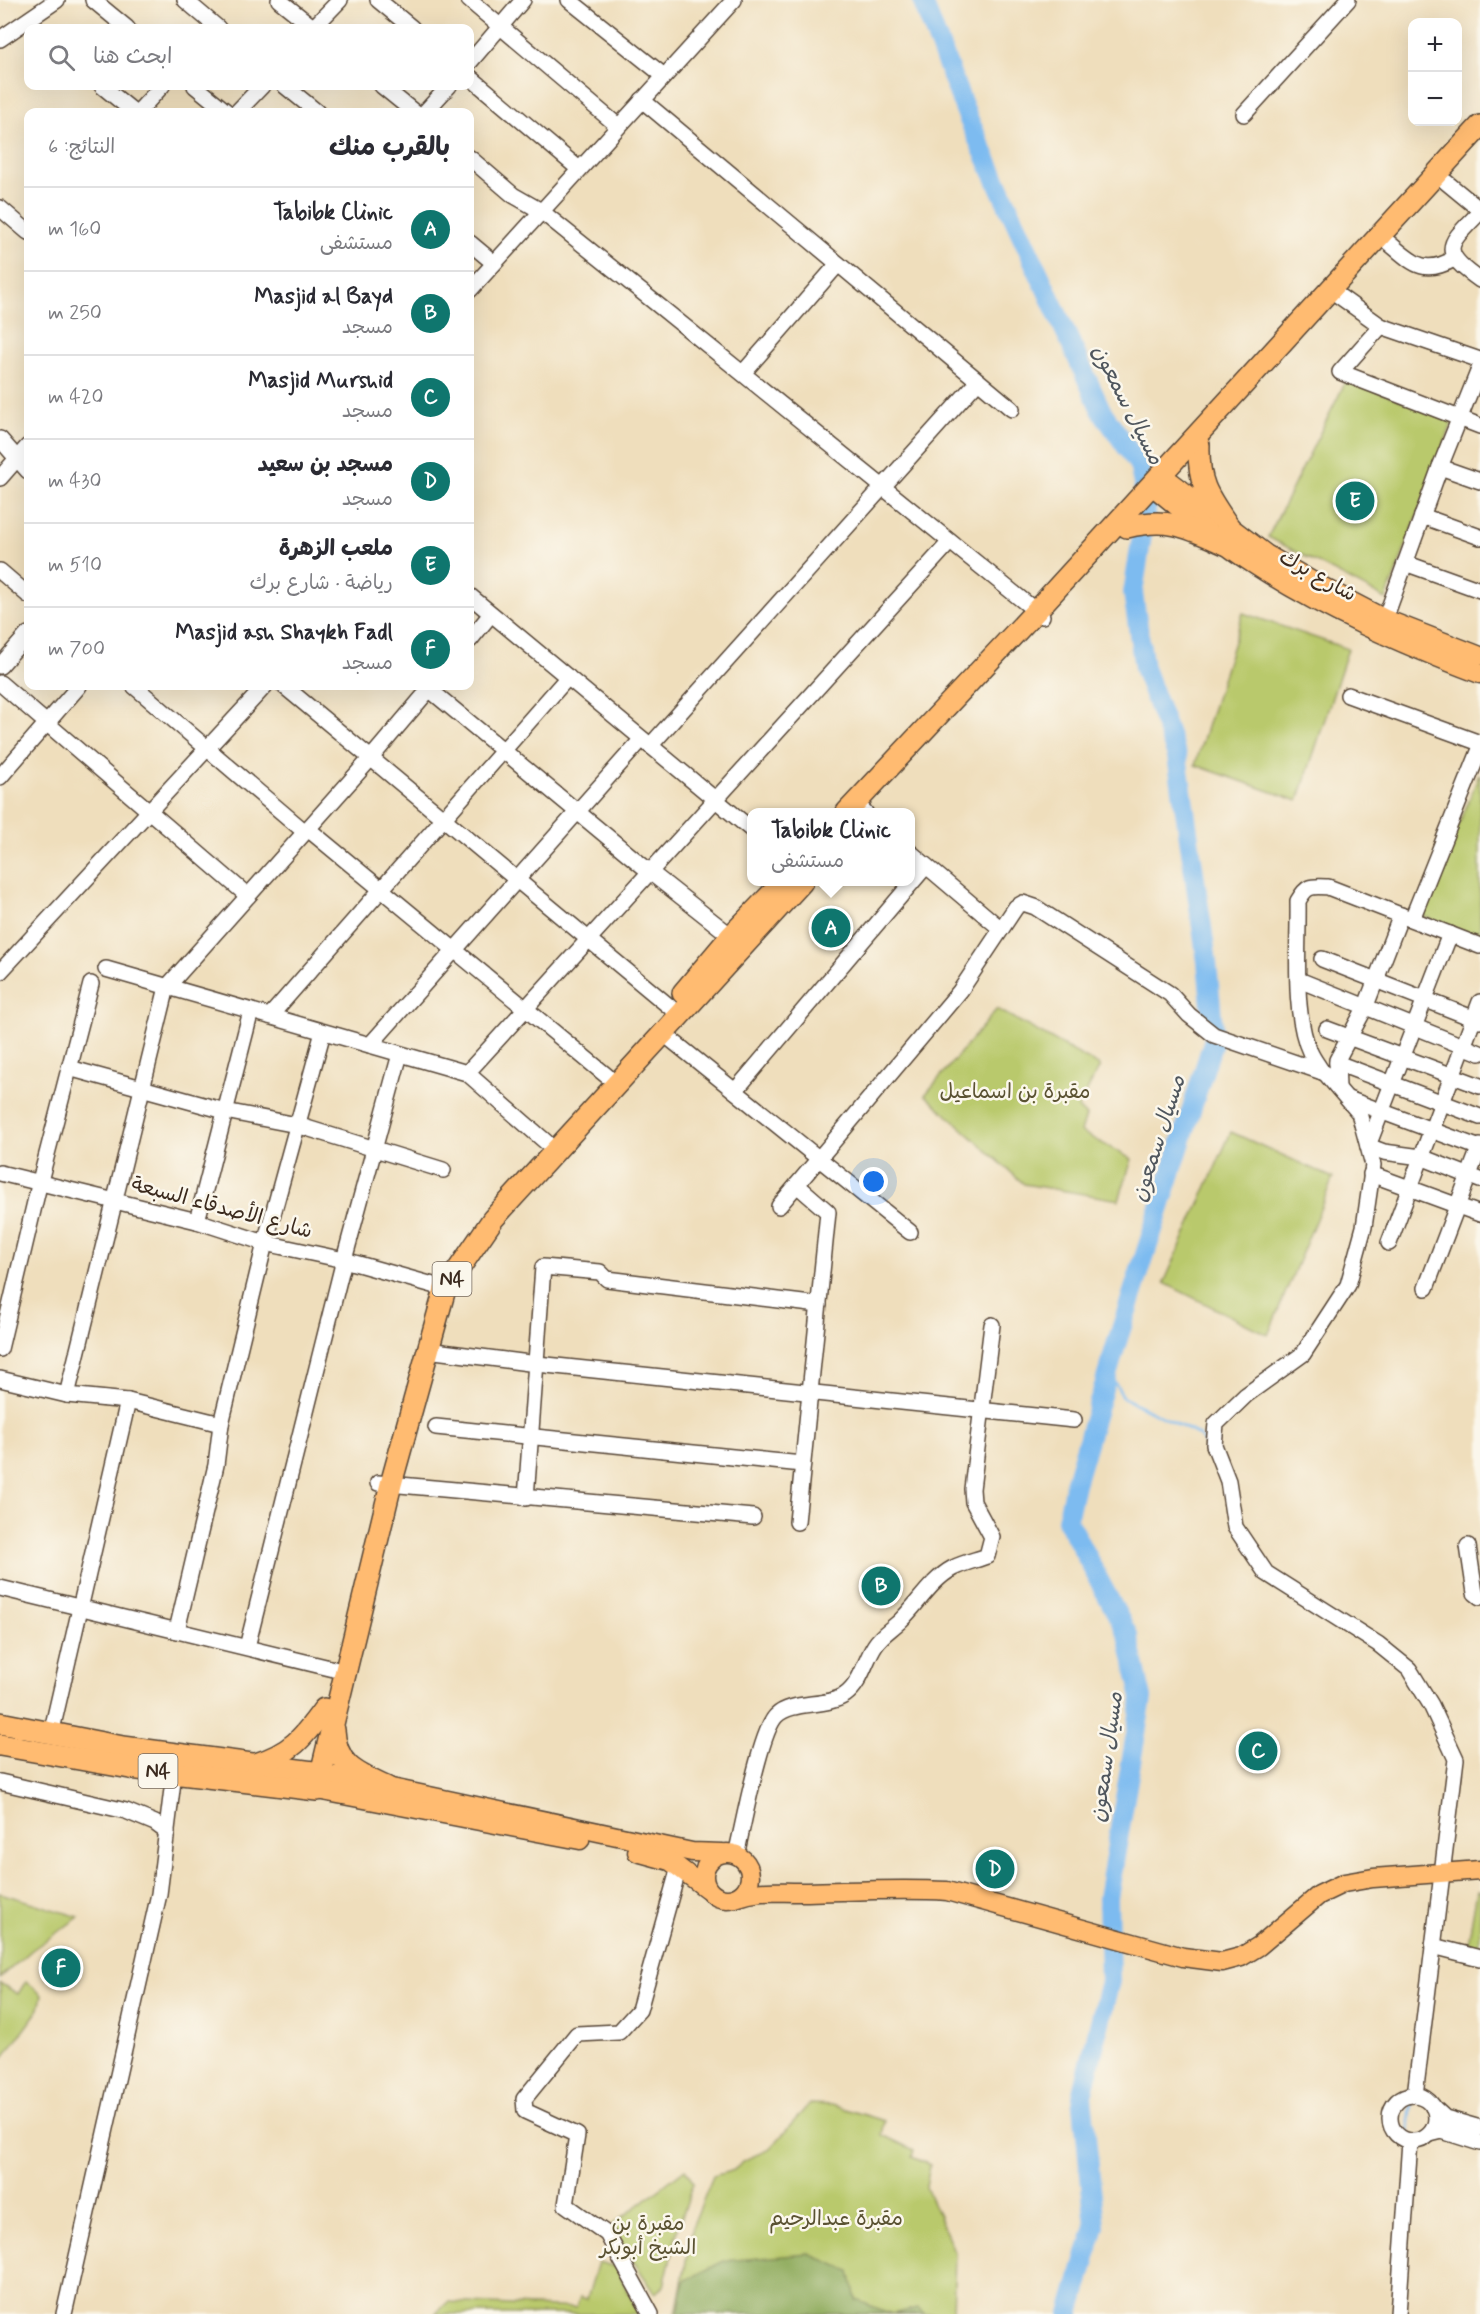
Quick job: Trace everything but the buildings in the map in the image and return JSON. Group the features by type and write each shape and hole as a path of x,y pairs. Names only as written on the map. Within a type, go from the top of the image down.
{"highway":[{"path":"864,808 1480,126"},
{"path":"1039,613 1126,527 1159,482 1199,446 1480,146"},
{"path":"1199,446 1199,473 1206,494 1227,536"},
{"path":"1126,527 1147,522 1161,522 1227,536"},
{"name":"N4","path":"328,1715 334,1669 385,1484 445,1289 493,1219 613,1079 670,1007 731,936 783,886"},
{"name":"N4","path":"311,1780 433,1285 486,1207 546,1142 664,1034 784,886"},
{"path":"253,1765 288,1751 328,1715 334,1742 339,1755 346,1764 357,1773 388,1788"},
{"name":"N4","path":"0,1723 123,1747 253,1765 311,1780"},
{"name":"N4","path":"0,1745 130,1768 174,1773 311,1780"}],"main road":[{"name":"شارع برك","path":"1159,482 1227,536 1253,564 1384,635 1480,674"},
{"name":"شارع برك","path":"1227,536 1266,554 1385,619 1480,656"},
{"path":"311,1780 656,1857 679,1867 719,1898 735,1898 754,1891 795,1893 918,1889 947,1891 1183,1957 1222,1962 1241,1957 1259,1946 1318,1895 1344,1883 1373,1878 1478,1870"},
{"path":"311,1780 388,1788 692,1852 735,1858 773,1883 795,1893"},
{"path":"708,1889 704,1882 705,1867 715,1856 735,1858 750,1873 746,1888 735,1898"}],"street":[{"path":"30,24 37,6 57,0"},
{"path":"93,0 122,24"},
{"path":"185,0 213,24"},
{"path":"279,0 309,24"},
{"path":"318,24 340,0"},
{"path":"378,0 407,24"},
{"path":"469,0 618,126"},
{"path":"474,57 523,0"},
{"path":"569,0 664,76"},
{"path":"474,286 734,0"},
{"path":"1244,114 1348,0"},
{"path":"0,39 24,28"},
{"path":"474,80 579,169"},
{"path":"107,90 131,108"},
{"path":"140,108 158,90"},
{"path":"200,90 222,108"},
{"path":"241,108 258,90"},
{"path":"290,90 312,108"},
{"path":"387,90 409,108"},
{"path":"429,108 445,90"},
{"path":"642,100 1012,409"},
{"path":"474,161 513,195 541,211 743,373 881,488 1039,613"},
{"path":"1446,182 1480,211 1453,240 1451,248 1454,259 1480,280"},
{"path":"0,208 24,228"},
{"path":"1389,243 1417,265 1439,267 1454,259"},
{"path":"474,246 494,263"},
{"path":"743,373 838,264"},
{"path":"1339,296 1382,326 1480,360"},
{"path":"1382,326 1340,372 1480,426"},
{"path":"1385,619 1440,467 1480,368"},
{"path":"370,1045 578,812 646,743 978,381"},
{"path":"0,440 24,466"},
{"path":"0,478 24,451"},
{"path":"1440,467 1480,481"},
{"path":"1422,516 1480,537"},
{"path":"467,1073 950,543"},
{"path":"1405,563 1480,590"},
{"path":"0,571 24,592"},
{"path":"474,599 747,826"},
{"path":"474,635 491,614"},
{"path":"0,666 24,639"},
{"path":"270,1016 568,678"},
{"path":"0,683 248,896"},
{"path":"0,777 75,690"},
{"path":"139,690 613,1079"},
{"path":"0,972 261,690"},
{"path":"289,690 670,1007"},
{"path":"67,1395 167,987 371,758 428,690"},
{"path":"434,690 650,872 731,936"},
{"path":"1348,695 1480,743"},
{"path":"1342,1094 1337,1063 1342,1047 1365,1008 1375,981 1407,917 1480,749"},
{"path":"915,856 1001,929"},
{"path":"915,879 926,866"},
{"path":"735,1091 909,886"},
{"path":"1415,2095 1456,1759 1431,1705 1409,1669 1378,1644 1266,1573 1235,1527 1228,1481 1214,1446 1216,1424 1246,1395 1303,1354 1348,1285 1364,1227 1373,1165 1359,1113 1322,1072 1309,1050 1302,1026 1298,901 1303,892 1312,886 1339,890 1480,946"},
{"path":"779,1206 960,991 1016,907 1023,903 1031,904 1170,994 1189,1015 1214,1035 1322,1072"},
{"path":"1368,1146 1450,934"},
{"path":"1322,959 1477,1020"},
{"path":"106,969 467,1073 546,1142"},
{"path":"1299,980 1480,1053"},
{"path":"0,1349 40,1181 91,984"},
{"path":"1389,1243 1463,1047 1477,1020 1480,1002"},
{"path":"197,1221 251,1011"},
{"path":"1327,1029 1480,1086"},
{"path":"177,1630 216,1465 221,1424 265,1243 323,1032"},
{"path":"664,1034 910,1233"},
{"path":"247,1647 344,1260 400,1054"},
{"path":"1337,1063 1480,1117"},
{"path":"69,1068 225,1111 297,1125 443,1170"},
{"path":"1342,1094 1381,1111 1480,1147 1474,1178 1457,1205 1426,1288"},
{"path":"1368,1146 1384,1152 1421,1158 1474,1178"},
{"name":"شارع الأصدقاء السبعة","path":"0,1173 197,1221 265,1243 344,1260 433,1285"},
{"path":"1371,1174 1480,1214"},
{"path":"797,1185 828,1212 797,1522"},
{"path":"526,1498 543,1267 600,1272 607,1279 819,1305"},
{"path":"735,1858 765,1733 776,1715 790,1707 829,1703 847,1694 859,1680 867,1658 880,1637 902,1620 933,1585 952,1569 987,1556 992,1538 974,1502 972,1489 992,1325"},
{"path":"427,1350 537,1364 1074,1420"},
{"path":"0,1379 67,1395 128,1401 221,1424"},
{"path":"51,1734 128,1401"},
{"path":"436,1427 802,1464"},
{"path":"385,1484 753,1517"},
{"path":"1468,1546 1475,1593 1480,1597"},
{"path":"0,1588 334,1669"},
{"path":"64,2314 159,1894 174,1773"},
{"path":"0,1782 126,1810 155,1823 167,1832"},
{"path":"651,2314 607,2234 566,2205 577,2135 525,2111 524,2099 577,2034 619,2032 639,2010 679,1867"},
{"path":"1433,1946 1480,1958"},
{"path":"1433,2107 1436,2121 1430,2134 1424,2139 1410,2141 1396,2133 1390,2119 1395,2105 1400,2099 1415,2095 1422,2097 1433,2107 1445,2118 1480,2128"},
{"path":"1430,2134 1442,2131 1480,2143"},
{"path":"1398,2314 1410,2141"}],"green space":[{"path":"1347,379 1453,421 1386,599 1268,537"},
{"path":"1243,613 1348,649 1298,801 1195,765"},
{"path":"1480,775 1480,938 1422,916"},
{"name":"مقبرة بن اسماعيل","path":"997,1009 1100,1066 1078,1108 1086,1116 1081,1132 1132,1159 1119,1200 1024,1184 925,1095"},
{"path":"1231,1132 1333,1178 1268,1335 1164,1283"},
{"path":"1477,1891 1480,1891 1480,1946 1468,1943"},
{"path":"0,1893 79,1917 32,1950 0,1978"},
{"path":"26,1981 42,1995 39,2009 4,2057 0,2056 0,1983 18,1994"},
{"name":"مقبرة عبدالرحيم","path":"809,2104 832,2105 885,2121 882,2135 914,2150 912,2157 930,2165 926,2187 955,2253 953,2314 676,2314 693,2225 713,2176 734,2170 742,2161 770,2149"},
{"name":"مقبرة بن الشيخ أبوبكر","path":"685,2169 694,2182 678,2228 664,2286 655,2293 610,2227"},
{"path":"809,2254 850,2271 856,2300 892,2314 678,2314 684,2281 724,2261"},
{"name":"مقبرة بن الشيخ أبوبكر","path":"598,2262 616,2267 639,2314 435,2314 448,2302 576,2308 580,2297 587,2299"},
{"path":"918,2308 925,2314 892,2314"}],"waterway":[{"name":"مسيال سمعون","path":"922,0 969,120 1101,410 1139,465 1147,503 1133,593 1144,668 1177,756 1207,962 1214,1039 1116,1345 1075,1484 1067,1520 1128,1635 1142,1698 1108,1898 1110,1981 1082,2096 1095,2226 1070,2314"},
{"path":"1330,1300 1340,1282 1348,1256"},
{"path":"1108,1372 1124,1398 1199,1435 1209,1449"},
{"path":"1408,2137 1412,2099"}],"place":[{"name":"ملعب الزهرة","path":"1355,501"},
{"name":"Tabibk Clinic","path":"831,928"},
{"name":"Masjid al Bayd","path":"881,1586"},
{"name":"Masjid Murshid","path":"1258,1751"},
{"name":"مسجد بن سعيد","path":"995,1869"},
{"name":"Masjid ash Shaykh Fadl","path":"61,1968"}]}
